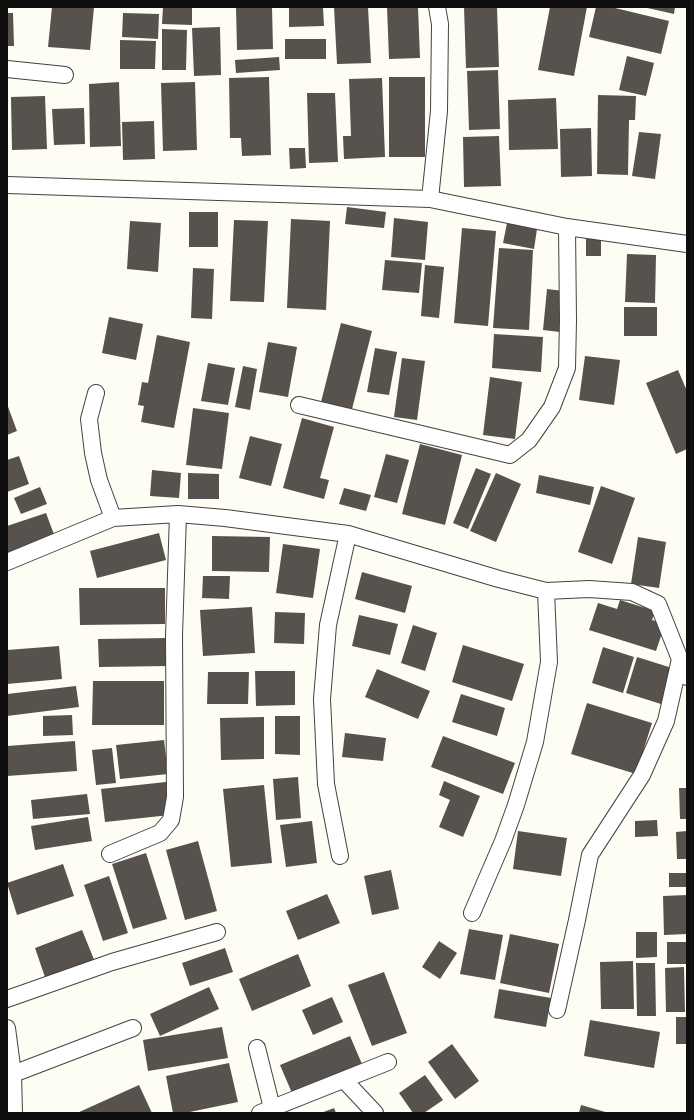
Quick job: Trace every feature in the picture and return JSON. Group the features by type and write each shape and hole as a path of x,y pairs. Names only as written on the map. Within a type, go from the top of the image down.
{"street":[{"path":"430,199 439,111 440,24 437,7"},
{"path":"7,69 65,75"},
{"path":"7,185 430,199 567,227 687,244"},
{"path":"299,405 510,455 529,440 552,407 566,368 568,320 567,227"},
{"path":"96,393 89,419 93,453 99,480 113,518"},
{"path":"110,854 160,833 171,820 175,797 174,636 178,514"},
{"path":"7,562 113,518 178,514 225,518 348,534 499,579 546,591 589,589 632,592 658,604 687,677"},
{"path":"340,856 326,784 322,699 328,625 348,534"},
{"path":"472,913 503,841 516,805 535,742 549,662 546,591"},
{"path":"557,1010 590,855 642,775 666,721 680,659"},
{"path":"7,999 112,962 217,932"},
{"path":"7,1028 13,1074 14,1113"},
{"path":"13,1074 133,1028"},
{"path":"256,1048 266,1111 388,1062"},
{"path":"344,1080 375,1113"}],"building":[{"path":"52,7 94,7 90,50 48,47"},
{"path":"163,7 192,7 192,25 162,24"},
{"path":"236,7 272,7 273,49 237,50"},
{"path":"323,7 324,26 289,27 289,8"},
{"path":"334,7 368,7 371,63 337,64"},
{"path":"387,7 418,7 420,58 389,59"},
{"path":"464,7 497,7 499,67 466,68"},
{"path":"550,7 587,7 574,76 538,70"},
{"path":"596,7 611,7 669,21 661,54 589,37"},
{"path":"643,7 675,7 674,14"},
{"path":"7,13 13,13 14,46 7,46"},
{"path":"123,13 159,14 158,39 122,37"},
{"path":"220,27 221,75 194,76 192,28"},
{"path":"162,29 187,30 186,70 162,70"},
{"path":"285,39 326,39 326,59 285,59"},
{"path":"120,40 156,41 155,69 120,69"},
{"path":"627,56 654,63 646,96 619,90"},
{"path":"279,57 280,70 236,73 235,60"},
{"path":"498,70 500,129 469,130 467,71"},
{"path":"269,77 271,155 242,156 241,138 230,138 229,78"},
{"path":"389,77 425,77 425,157 389,157"},
{"path":"382,78 385,157 344,159 343,136 351,136 349,79"},
{"path":"119,82 121,146 90,147 89,84"},
{"path":"195,82 197,150 163,151 161,83"},
{"path":"307,93 335,93 338,162 309,163"},
{"path":"598,95 636,96 635,120 629,120 628,175 597,174"},
{"path":"45,96 47,149 12,150 11,97"},
{"path":"556,98 558,149 509,150 508,100"},
{"path":"84,108 85,144 54,145 52,109"},
{"path":"154,121 155,159 123,160 122,122"},
{"path":"591,128 592,176 561,177 560,129"},
{"path":"639,132 661,134 655,179 632,176"},
{"path":"499,136 501,186 464,187 463,137"},
{"path":"289,148 305,148 306,168 290,169"},
{"path":"347,207 386,212 384,228 345,224"},
{"path":"189,212 218,212 218,247 189,247"},
{"path":"394,218 428,222 425,260 391,257"},
{"path":"291,219 330,221 326,310 287,308"},
{"path":"234,220 268,221 264,302 230,301"},
{"path":"130,221 161,223 158,272 127,269"},
{"path":"507,223 537,229 534,249 503,243"},
{"path":"462,228 496,231 488,326 454,323"},
{"path":"586,234 601,234 601,256 586,256"},
{"path":"499,248 533,250 529,330 493,328"},
{"path":"627,254 656,255 655,303 625,302"},
{"path":"385,260 422,263 419,293 382,290"},
{"path":"425,265 444,267 439,318 421,316"},
{"path":"193,268 214,269 212,319 191,318"},
{"path":"547,289 564,291 560,332 543,330"},
{"path":"624,307 657,307 657,336 624,336"},
{"path":"109,317 143,324 136,360 102,353"},
{"path":"341,323 372,331 352,409 321,402"},
{"path":"494,334 543,337 541,372 492,368"},
{"path":"157,335 190,342 174,428 141,422 144,406 138,405 142,382 148,383"},
{"path":"268,342 297,347 288,397 259,392"},
{"path":"375,348 397,352 389,395 367,392"},
{"path":"585,356 620,360 614,405 579,400"},
{"path":"402,358 425,361 417,420 394,417"},
{"path":"208,363 235,368 228,405 201,401"},
{"path":"243,366 257,369 250,410 235,407"},
{"path":"678,370 687,391 687,449 676,454 646,383"},
{"path":"490,377 522,382 515,439 483,435"},
{"path":"7,404 17,431 7,435"},
{"path":"193,408 229,413 222,469 186,465"},
{"path":"302,418 334,427 320,478 329,480 324,499 283,488"},
{"path":"250,436 282,444 271,486 239,478"},
{"path":"420,444 462,455 445,525 402,514"},
{"path":"386,454 409,460 397,503 374,497"},
{"path":"19,456 29,484 7,492 7,460"},
{"path":"476,468 491,474 468,529 453,523"},
{"path":"152,470 181,473 179,498 150,496"},
{"path":"188,473 219,474 219,499 188,499"},
{"path":"496,473 521,484 496,542 470,531"},
{"path":"539,475 594,487 590,505 536,493"},
{"path":"601,486 635,498 612,564 578,552"},
{"path":"40,487 47,504 21,514 14,498"},
{"path":"344,488 371,495 366,511 339,504"},
{"path":"46,513 55,537 7,554 7,526"},
{"path":"159,533 166,560 97,578 90,551"},
{"path":"212,536 270,537 269,572 212,571"},
{"path":"638,537 666,542 659,588 631,584"},
{"path":"283,544 320,549 313,598 276,593"},
{"path":"362,572 412,586 405,613 355,599"},
{"path":"203,576 230,576 229,599 202,598"},
{"path":"79,588 165,588 165,624 80,625"},
{"path":"620,600 655,611 652,620 665,624 656,651 589,630 598,603 617,609"},
{"path":"252,607 255,653 203,656 200,610"},
{"path":"275,612 305,613 304,644 274,643"},
{"path":"359,615 398,624 390,655 352,646"},
{"path":"413,625 437,633 425,671 401,663"},
{"path":"168,638 168,666 99,667 98,639"},
{"path":"463,645 524,664 512,701 452,682"},
{"path":"59,646 62,679 7,684 7,650"},
{"path":"603,647 634,657 623,693 592,683"},
{"path":"637,657 672,668 661,704 626,693"},
{"path":"377,669 430,691 418,719 365,697"},
{"path":"255,671 295,671 295,705 256,706"},
{"path":"208,672 249,672 248,704 207,704"},
{"path":"93,681 164,681 164,725 92,725"},
{"path":"76,686 79,707 7,716 7,694"},
{"path":"461,694 505,708 497,736 452,722"},
{"path":"587,703 652,723 636,774 571,754"},
{"path":"72,715 73,735 43,736 43,716"},
{"path":"275,716 300,716 300,755 275,754"},
{"path":"264,717 264,759 221,760 220,718"},
{"path":"345,733 386,738 383,761 342,757"},
{"path":"443,736 515,763 503,794 431,767"},
{"path":"164,740 168,774 120,779 116,745"},
{"path":"75,741 77,771 7,776 7,746"},
{"path":"112,748 116,783 96,785 92,750"},
{"path":"298,777 301,818 276,820 273,779"},
{"path":"444,781 480,796 463,837 439,827 450,800 439,795"},
{"path":"166,782 170,815 105,822 101,789"},
{"path":"264,785 272,863 231,867 223,789"},
{"path":"679,788 687,788 687,819 680,819"},
{"path":"87,794 90,814 33,819 31,800"},
{"path":"88,817 92,841 35,850 31,826"},
{"path":"657,820 658,836 635,837 635,821"},
{"path":"312,821 317,863 286,867 280,825"},
{"path":"518,831 567,838 561,876 513,869"},
{"path":"687,831 687,859 677,859 676,832"},
{"path":"198,841 217,911 185,920 166,850"},
{"path":"146,853 167,919 133,929 112,864"},
{"path":"63,864 74,896 17,915 7,883"},
{"path":"391,870 399,909 372,915 364,876"},
{"path":"669,873 687,873 687,887 669,887"},
{"path":"109,876 128,933 103,941 84,885"},
{"path":"327,894 340,923 298,940 286,911"},
{"path":"687,895 687,934 664,935 663,896"},
{"path":"469,929 503,935 495,980 460,974"},
{"path":"82,930 95,962 46,980 35,948"},
{"path":"636,932 657,932 657,957 636,958"},
{"path":"510,934 559,944 549,993 500,983"},
{"path":"439,941 457,953 440,979 422,967"},
{"path":"667,942 687,942 687,964 667,964"},
{"path":"225,948 233,972 190,986 182,963"},
{"path":"298,954 311,986 252,1011 239,979"},
{"path":"633,961 634,1009 601,1009 600,962"},
{"path":"636,963 655,963 656,1016 637,1016"},
{"path":"684,967 685,1012 666,1012 665,968"},
{"path":"384,972 407,1033 372,1046 348,985"},
{"path":"209,987 219,1009 160,1036 150,1014"},
{"path":"499,989 551,998 546,1027 494,1018"},
{"path":"332,997 343,1022 313,1035 302,1010"},
{"path":"676,1017 687,1017 687,1044 676,1044"},
{"path":"590,1020 660,1032 654,1068 584,1056"},
{"path":"222,1027 228,1058 148,1071 143,1040"},
{"path":"350,1036 362,1064 292,1093 280,1065"},
{"path":"452,1044 479,1081 455,1099 428,1062"},
{"path":"229,1063 238,1102 185,1113 173,1113 166,1076"},
{"path":"425,1075 443,1100 424,1113 413,1113 399,1093"},
{"path":"139,1085 152,1113 77,1113"},
{"path":"581,1105 609,1113 579,1113"},
{"path":"334,1108 336,1113 321,1113"}]}
